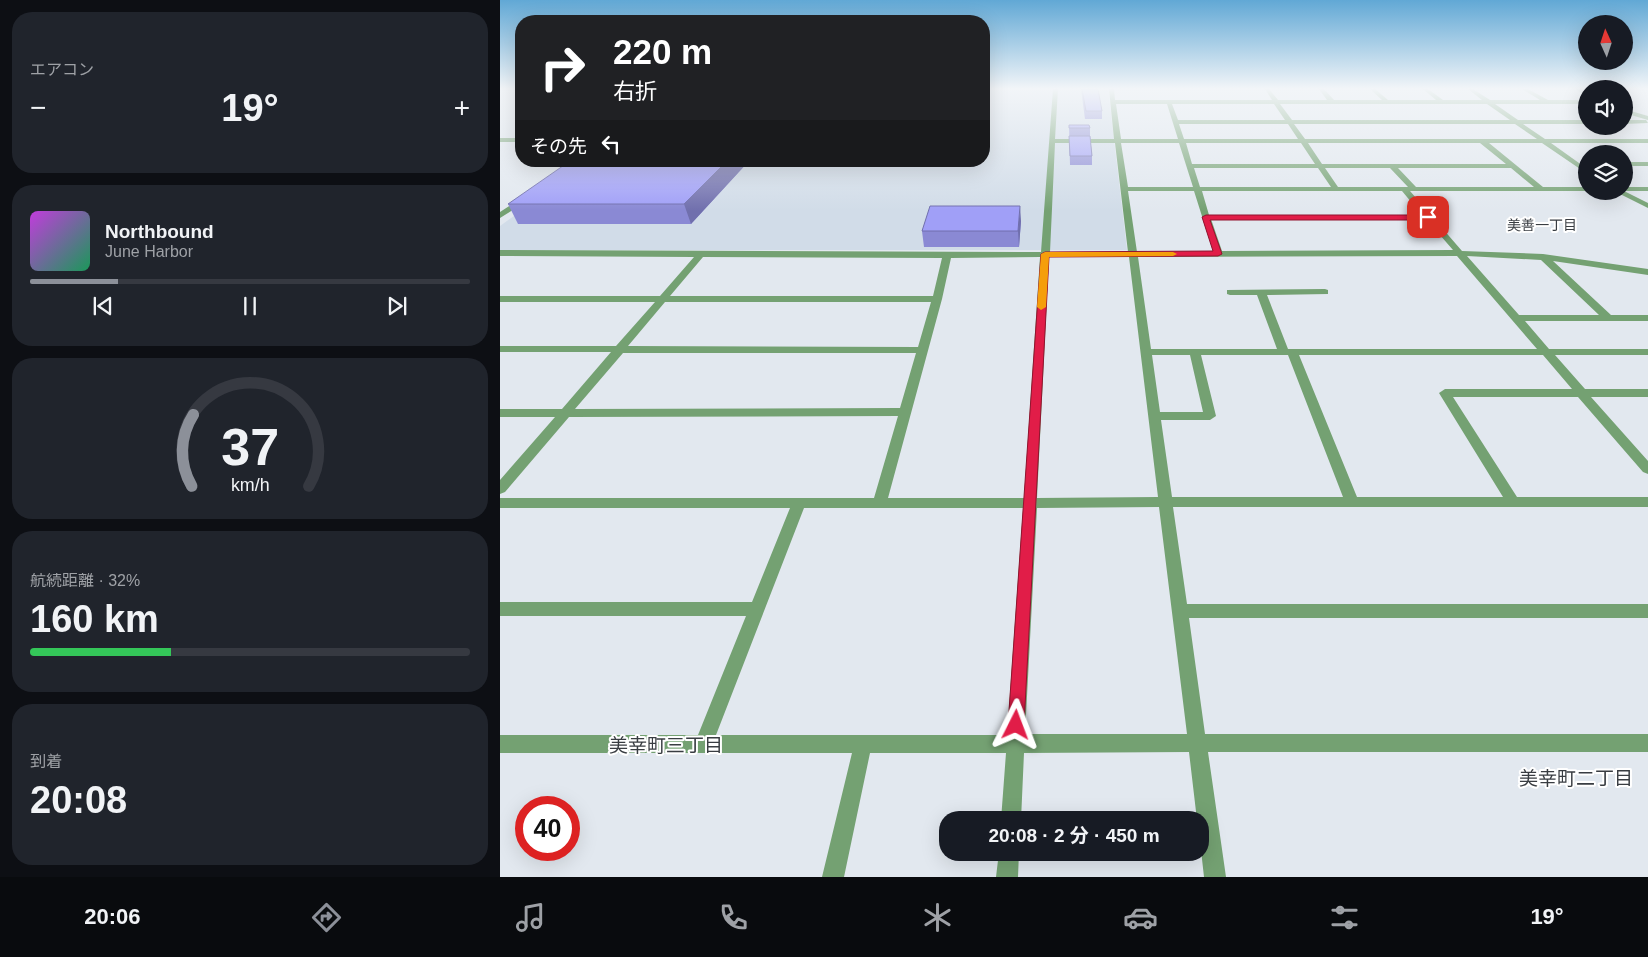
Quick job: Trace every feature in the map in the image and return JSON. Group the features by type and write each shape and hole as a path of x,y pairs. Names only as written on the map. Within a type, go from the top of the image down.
{"street":[{"path":"1011,811 1051,130"},
{"path":"1116,130 1215,877"},
{"path":"1178,130 1218,254"},
{"path":"1295,130 1336,189"},
{"path":"1529,130 1576,164"},
{"path":"500,140 515,140"},
{"path":"1050,141 1648,141"},
{"path":"1482,141 1541,189"},
{"path":"1633,164 1648,164"},
{"path":"1189,166 1512,166"},
{"path":"1392,166 1428,217 1648,469"},
{"path":"1124,189 1578,189"},
{"path":"1633,189 1648,189"},
{"path":"500,216 531,195"},
{"path":"1633,198 1648,206"},
{"path":"1206,217 1428,217"},
{"path":"500,253 947,255 1459,253 1543,257 1648,272"},
{"path":"500,489 660,299 700,255"},
{"path":"880,502 937,299 947,255"},
{"path":"1543,257 1608,318"},
{"path":"1230,292 1325,292"},
{"path":"1261,292 1352,503"},
{"path":"500,299 937,299"},
{"path":"1516,318 1648,318"},
{"path":"500,349 923,350"},
{"path":"1146,352 1648,352"},
{"path":"1154,416 1210,416 1196,352"},
{"path":"1514,502 1445,394 1648,394"},
{"path":"500,413 905,412"},
{"path":"704,744 799,502"},
{"path":"500,503 1648,502"},
{"path":"500,609 757,609"},
{"path":"1180,611 1648,611"},
{"path":"500,744 1648,744"},
{"path":"833,877 863,744"},
{"path":"1007,877 1008,861"}],"shaded area":[{"path":"990,130 1113,130 1127,250 500,250 500,226 583,167 990,167"}],"building":[{"path":"1069,136 1090,136 1092,156 1070,156"},
{"path":"561,167 721,167 684,204 508,204"},
{"path":"930,206 1020,206 1018,231 922,231"}],"slow traffic":[{"path":"1041,307 1045,254 1173,254"}],"district":[{"name":"美善一丁目","path":"1542,225"},
{"name":"美幸町三丁目","path":"666,745"},
{"name":"美幸町二丁目","path":"1576,778"}],"route":[{"path":"1016,725 1045,254 1218,254 1206,217 1428,217"}]}
